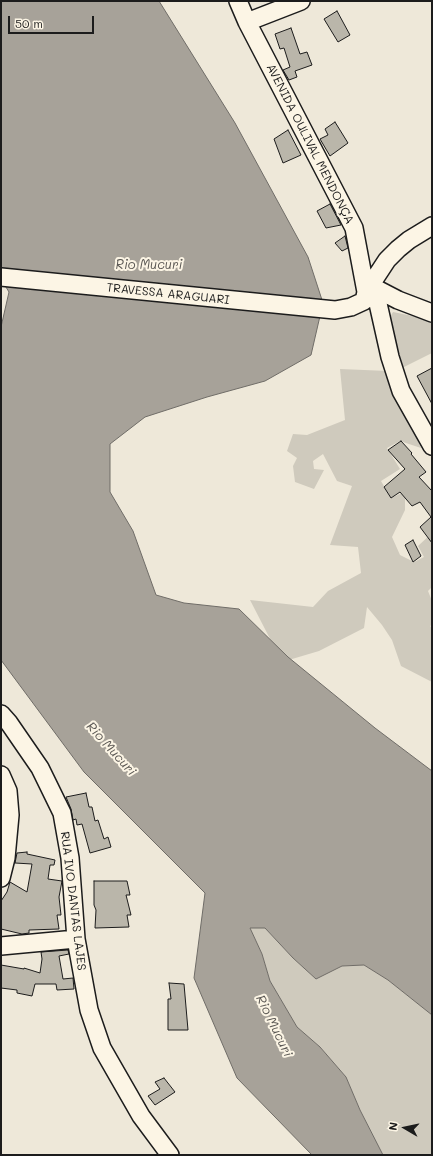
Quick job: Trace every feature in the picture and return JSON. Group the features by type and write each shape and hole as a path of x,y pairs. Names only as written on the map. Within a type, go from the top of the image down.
{"street":[{"name":"AVENIDA OULIVAL MENDONÇA","path":"238,1 247,22 354,228 369,289"},
{"path":"247,22 301,1"},
{"path":"369,289 387,260 398,249 432,226"},
{"name":"TRAVESSA ARAGUARI","path":"1,277 335,310 351,307 364,301 369,289"},
{"path":"369,289 432,313"},
{"path":"369,289 377,299 390,357 401,391 432,446"},
{"name":"RUA IVO DANTAS LAJES","path":"1,714 9,723 40,768 62,813 70,858 76,939 89,1010 102,1048 141,1116 170,1155"},
{"path":"1,775 8,791 5,812 6,858 1,878"},
{"path":"1,946 76,939"}],"shaded area":[{"path":"393,312 432,320 432,353 402,368 390,317"},
{"path":"340,369 388,371 421,448 400,441 387,448 400,469 381,481 391,498 402,493 405,498 405,510 392,537 400,555 414,562 424,557 418,546 432,533 432,587 428,591 432,601 432,625 430,626 432,628 432,682 401,666 392,640 367,607 364,628 319,651 282,662 250,600 313,607 328,591 361,573 358,547 330,545 352,486 337,481 323,454 313,461 314,469 324,470 314,489 295,482 293,466 297,458 287,451 293,434 307,435 345,420"},
{"path":"250,928 265,928 293,958 316,979 342,966 364,965 388,980 432,1015 432,1155 383,1155 360,1110 346,1077 320,1047 297,1027 270,981 262,954"}],"water":[{"name":"Rio Mucuri","path":"1,1 159,1 235,123 308,257 323,303 311,355 265,381 207,397 145,417 110,444 110,492 133,531 156,595 184,603 239,609 288,657 375,728 432,771 432,1015 388,980 364,965 342,966 316,979 293,958 265,928 250,928 262,954 270,981 297,1027 320,1047 346,1077 360,1110 383,1155 312,1155 237,1078 194,978 205,893 84,772 1,660 1,327 9,292 1,279"}],"building":[{"path":"337,11 350,35 338,42 324,19"},
{"path":"291,28 300,54 307,52 312,65 295,71 297,77 289,80 283,70 290,67 284,48 280,49 275,34"},
{"path":"335,122 348,143 330,156 320,139 328,135 325,129"},
{"path":"288,130 301,155 283,163 274,139"},
{"path":"330,204 341,225 326,228 317,211"},
{"path":"345,236 348,248 342,251 335,243"},
{"path":"432,368 432,404 417,376"},
{"path":"401,441 426,472 419,477 432,491 432,543 420,527 431,517 420,502 412,506 400,492 391,498 384,487 405,469 388,450"},
{"path":"413,540 421,556 413,562 405,545"},
{"path":"86,793 89,807 92,807 95,821 98,820 104,839 108,837 111,847 90,853 82,824 77,825 76,819 73,820 71,809 66,797"},
{"path":"27,852 27,854 55,860 54,865 50,865 48,879 62,881 59,897 61,915 57,915 59,929 29,930 29,933 22,934 1,929 1,901 7,892 10,882 27,892 32,864 15,863 17,853"},
{"path":"94,881 127,881 130,895 126,895 131,915 127,915 129,927 95,928 96,910 94,905"},
{"path":"68,950 69,954 59,956 63,979 73,978 74,989 57,990 56,984 35,984 32,996 17,993 17,990 1,988 1,965 24,968 40,973 42,959 41,952"},
{"path":"169,983 184,984 188,1030 168,1030 168,999 171,999"},
{"path":"164,1078 175,1092 155,1105 148,1096 160,1089 155,1082"}]}
